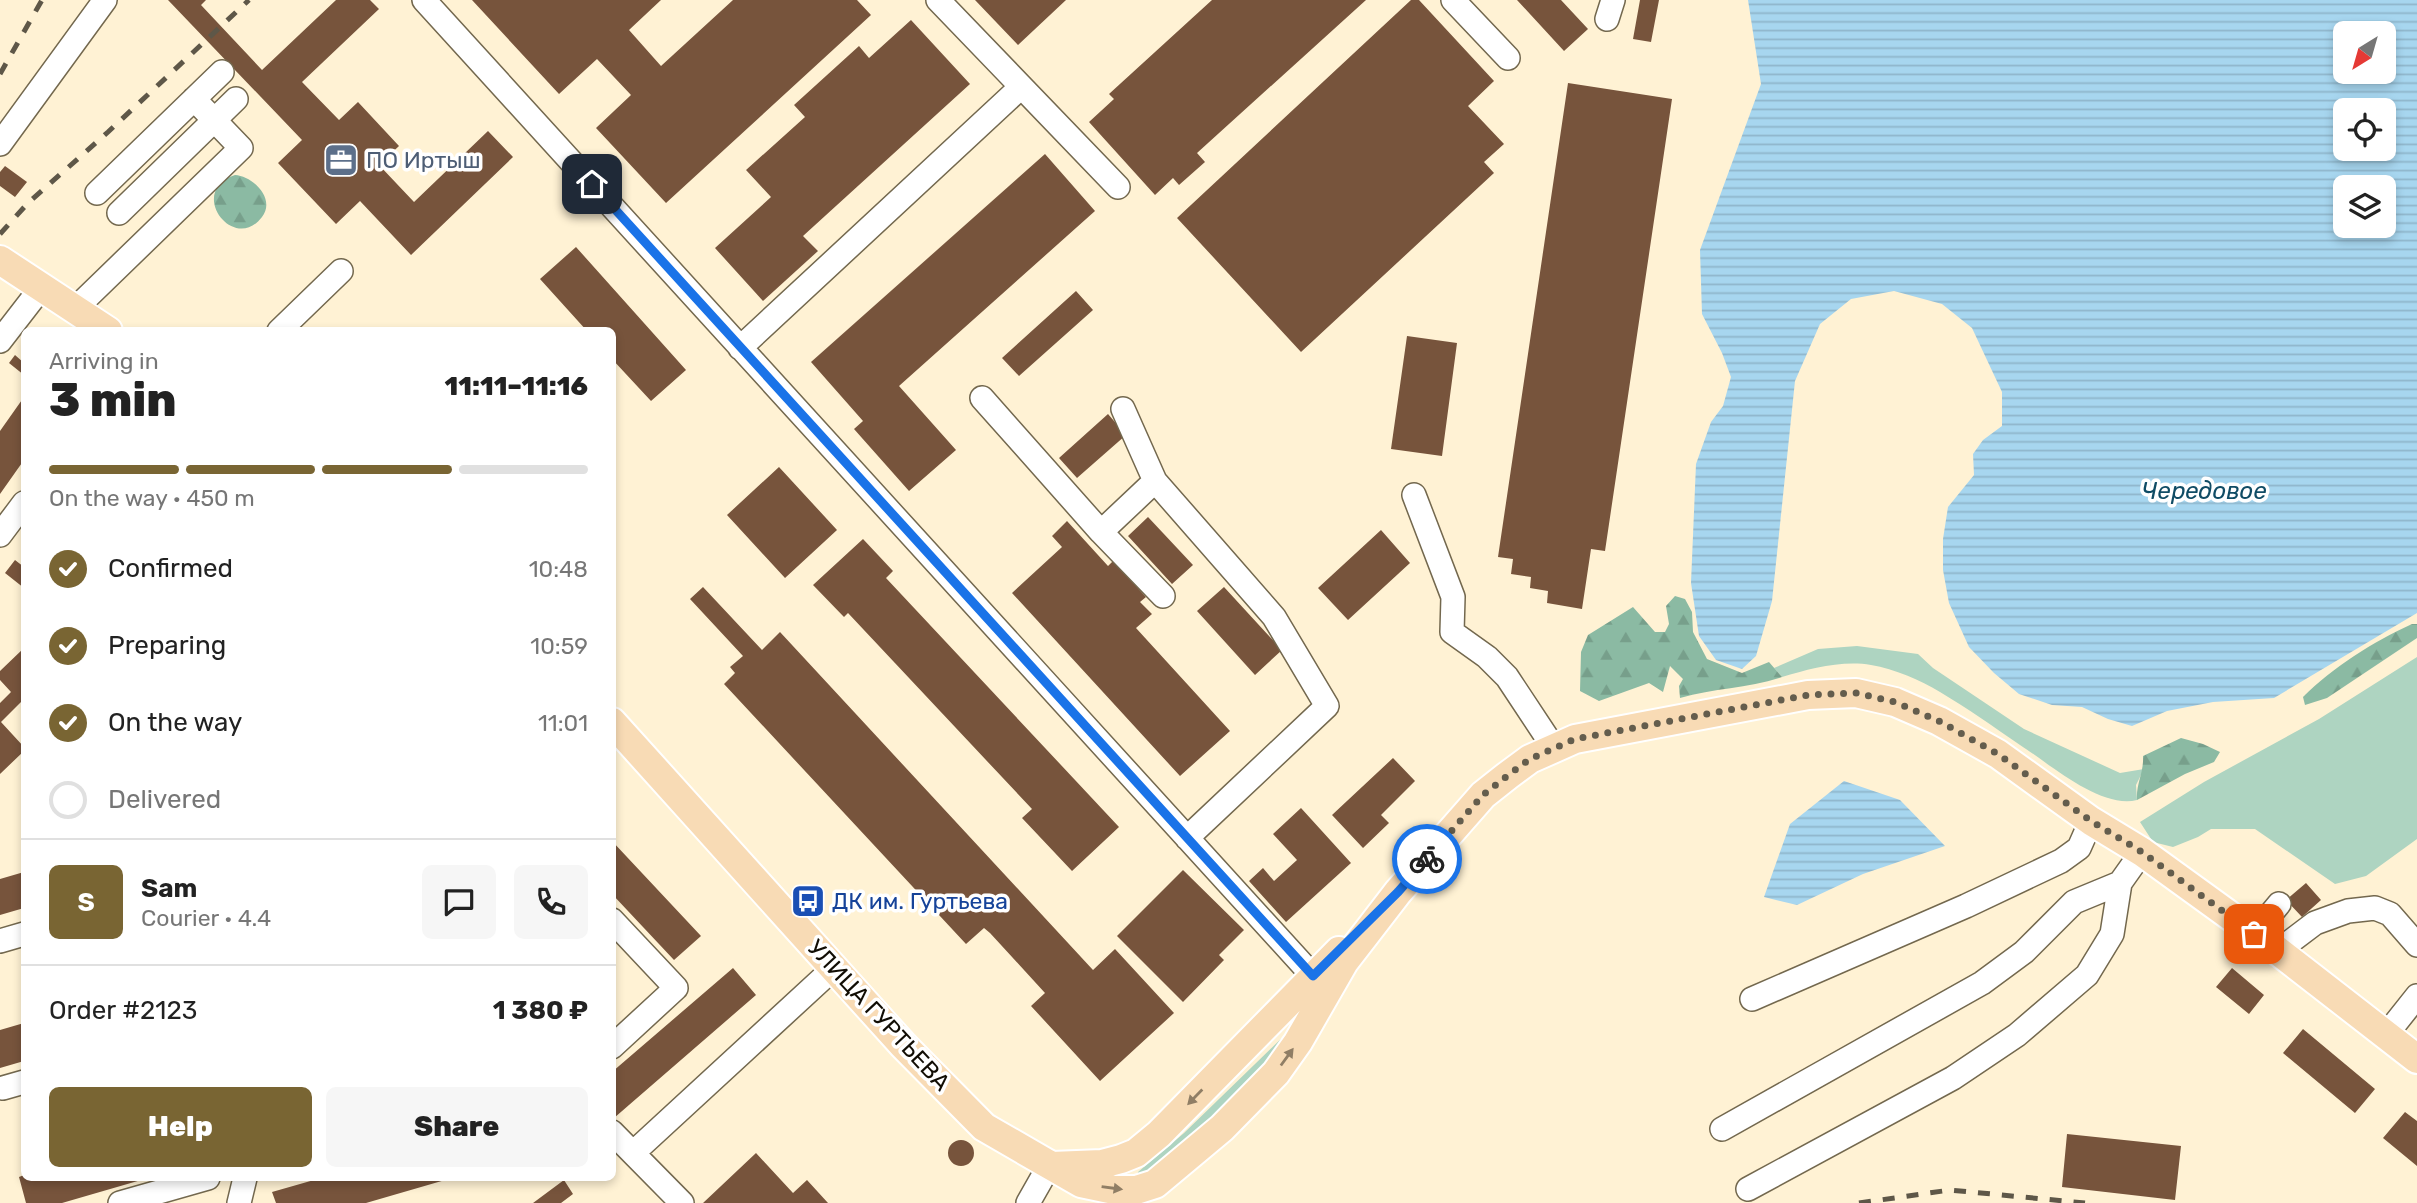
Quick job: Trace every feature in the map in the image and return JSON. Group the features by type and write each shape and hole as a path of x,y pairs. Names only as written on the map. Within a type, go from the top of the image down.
{"main road":[{"path":"0,260 102,327"},
{"path":"1049,1166 1102,1164 1136,1153 1159,1134 1398,892 1483,795 1530,759 1575,739 1808,695 1856,693 1895,702 1939,721 1998,754 2091,821 2142,852 2278,951 2417,1059"},
{"name":"УЛИЦА ГУРТЬЕВА","path":"616,726 903,1045 984,1126 1081,1183 1115,1190 1136,1190 1155,1184 1222,1128 1276,1073 1298,1042 1344,962 1398,892"}],"street":[{"path":"0,144 105,0"},
{"path":"424,0 1313,976"},
{"path":"938,0 1118,187"},
{"path":"1453,0 1508,58"},
{"path":"97,193 222,72"},
{"path":"740,348 1021,87"},
{"path":"75,309 242,148 194,99"},
{"path":"119,214 236,99"},
{"path":"283,327 341,271"},
{"path":"0,341 41,288"},
{"path":"982,398 1101,532 1163,596"},
{"path":"1123,409 1154,481 1275,617 1327,706 1187,838"},
{"path":"1101,532 1154,481"},
{"path":"1414,495 1453,597 1452,632 1487,657 1507,677 1554,748"},
{"path":"0,535 21,507"},
{"path":"1752,999 1966,906 2061,861 2079,848 2091,821"},
{"path":"1748,1189 1952,1078 2017,1035 2087,975 2112,934 2120,883 2142,852"},
{"path":"1722,1129 1982,984 2024,952 2074,902 2120,883"},
{"path":"2254,934 2279,904"},
{"path":"2278,951 2315,923 2348,911 2375,908 2390,914 2417,945"},
{"path":"616,924 676,988 616,1043"},
{"path":"0,941 21,935"},
{"path":"633,1153 835,967"},
{"path":"2386,1035 2417,996"},
{"path":"616,1136 682,1203"},
{"path":"1028,1203 1049,1166"},
{"path":"120,1203 156,1198 200,1181"},
{"path":"239,1203 244,1181"}],"green space":[{"path":"235,175 249,179 264,196 266,210 251,226 239,228 228,224 215,205 215,194 221,183"},
{"path":"1675,596 1685,599 1692,612 1693,632 1707,659 1742,673 1769,662 1782,677 1680,698 1679,686 1683,679 1670,666 1663,692 1649,683 1599,701 1580,691 1581,652 1588,635 1633,607 1655,632 1665,632 1669,624 1666,606"},
{"path":"2412,624 2417,624 2417,638 2327,698 2305,705 2303,697 2340,665"},
{"path":"1857,646 1918,654 1933,668 2024,729 2120,773 2144,769 2136,785 2137,800 2123,801 2092,792 1950,698 1898,672 1871,665 1837,664 1782,677 1774,668 1818,649"},
{"path":"2417,657 2417,839 2366,876 2335,884 2255,829 2211,829 2173,847 2153,842 2140,822 2204,782 2319,719"},
{"path":"2181,738 2220,752 2214,762 2137,800 2143,756"},
{"path":"1290,1030 1252,1088 1137,1178 1138,1172 1184,1133"}],"water":[{"name":"Чередовое","path":"1748,0 2417,0 2417,613 2274,698 2213,702 2167,711 2132,726 2082,707 2052,705 2019,694 1969,647 1949,603 1943,570 1943,539 1948,507 1974,475 1973,454 1983,440 2002,426 2002,392 1972,328 1942,304 1894,291 1851,299 1820,324 1795,381 1772,601 1756,656 1742,669 1716,660 1699,636 1691,583 1696,464 1711,422 1723,406 1731,377 1702,314 1700,250 1761,84"},
{"path":"1844,781 1900,800 1945,846 1863,874 1797,905 1764,897 1790,824"}],"building":[{"path":"168,0 206,0 201,5 262,70 336,0 370,0 379,9 302,82 339,120 358,102 399,146 379,165 414,202 488,131 513,157 411,255 360,201 336,224 278,163 302,140"},
{"path":"472,0 661,0 629,30 661,66 733,0 857,0 871,15 666,203 596,128 631,95 597,59 559,94"},
{"path":"975,0 1066,0 1018,45"},
{"path":"1212,0 1366,0 1197,153 1205,162 1179,185 1173,178 1155,195 1089,122 1114,99 1109,94"},
{"path":"1411,0 1419,0 1494,81 1468,106 1504,144 1484,162 1494,173 1301,352 1177,218"},
{"path":"1517,0 1561,0 1588,29 1564,51"},
{"path":"1640,0 1659,0 1651,42 1633,39"},
{"path":"911,20 970,84 803,236 818,251 763,301 715,248 771,197 746,170 805,117 794,105 859,46 869,58"},
{"path":"1568,83 1672,99 1605,551 1591,549 1582,609 1547,603 1548,591 1530,588 1531,577 1511,574 1513,559 1498,557"},
{"path":"1045,154 1095,211 899,386 956,450 909,491 854,429 863,421 811,362"},
{"path":"5,166 27,182 15,197 0,186 0,172"},
{"path":"576,247 686,370 651,401 616,363 616,327 583,327 540,279"},
{"path":"1076,291 1093,310 1019,376 1002,358"},
{"path":"1407,336 1457,343 1442,456 1391,449"},
{"path":"15,355 21,360 21,373 9,363"},
{"path":"21,401 21,464 0,494 0,431"},
{"path":"1108,414 1126,435 1077,478 1059,458"},
{"path":"779,467 837,530 785,578 727,515"},
{"path":"1148,517 1193,565 1172,584 1128,536"},
{"path":"1067,521 1108,566 1113,561 1146,597 1140,602 1152,614 1136,628 1230,731 1180,776 1012,593 1062,547 1052,536"},
{"path":"1381,530 1410,563 1348,620 1318,588"},
{"path":"863,539 893,571 886,578 1119,827 1072,871 1022,818 1032,809 848,613 844,617 813,585"},
{"path":"15,560 21,565 21,586 5,573"},
{"path":"703,587 762,650 780,632 1093,970 1115,949 1174,1013 1100,1081 1031,1006 1045,993 990,933 984,928 966,944 724,684 735,673 730,667 743,656 690,599"},
{"path":"1224,587 1282,650 1255,675 1197,611"},
{"path":"21,651 21,702 1,722 21,744 21,754 0,774 0,703 11,692 0,680 0,671"},
{"path":"1393,758 1415,781 1381,815 1389,823 1363,848 1332,815"},
{"path":"1301,808 1351,863 1286,922 1249,881 1263,868 1274,881 1297,860 1273,834"},
{"path":"616,845 701,936 674,960 616,898"},
{"path":"1183,870 1244,930 1219,955 1224,960 1183,1002 1117,936"},
{"path":"21,873 21,909 0,915 0,879"},
{"path":"2306,883 2321,900 2302,917 2286,900"},
{"path":"733,968 756,995 616,1116 616,1069"},
{"path":"2232,968 2264,995 2249,1014 2216,987"},
{"path":"21,1024 21,1062 0,1068 0,1030"},
{"path":"2303,1029 2375,1089 2355,1113 2283,1053"},
{"path":"2405,1112 2417,1121 2417,1166 2383,1138"},
{"path":"2067,1134 2181,1146 2175,1200 2062,1187"},
{"path":"961,1140 970,1144 974,1153 970,1162 961,1166 952,1162 948,1153 952,1144"},
{"path":"756,1153 793,1193 807,1180 828,1203 703,1203"},
{"path":"21,1176 21,1181 138,1181 62,1203 26,1203 19,1177"},
{"path":"310,1181 442,1181 366,1203 276,1203 272,1192"},
{"path":"563,1181 573,1194 561,1203 533,1203"}],"railway":[{"path":"0,74 42,0"},
{"path":"0,234 28,203 249,0"},
{"path":"1859,1203 1950,1190 2085,1203"}],"way so far":[{"path":"1427,859 1483,795 1530,759 1575,739 1808,695 1856,693 1895,702 1939,721 1998,754 2091,821 2142,852 2254,934"}],"place":[{"name":"ПО Иртыш","path":"341,160"},
{"name":"ДК им. Гуртьева","path":"808,901"}],"route":[{"path":"592,184 1313,976 1398,892 1427,859"}]}
